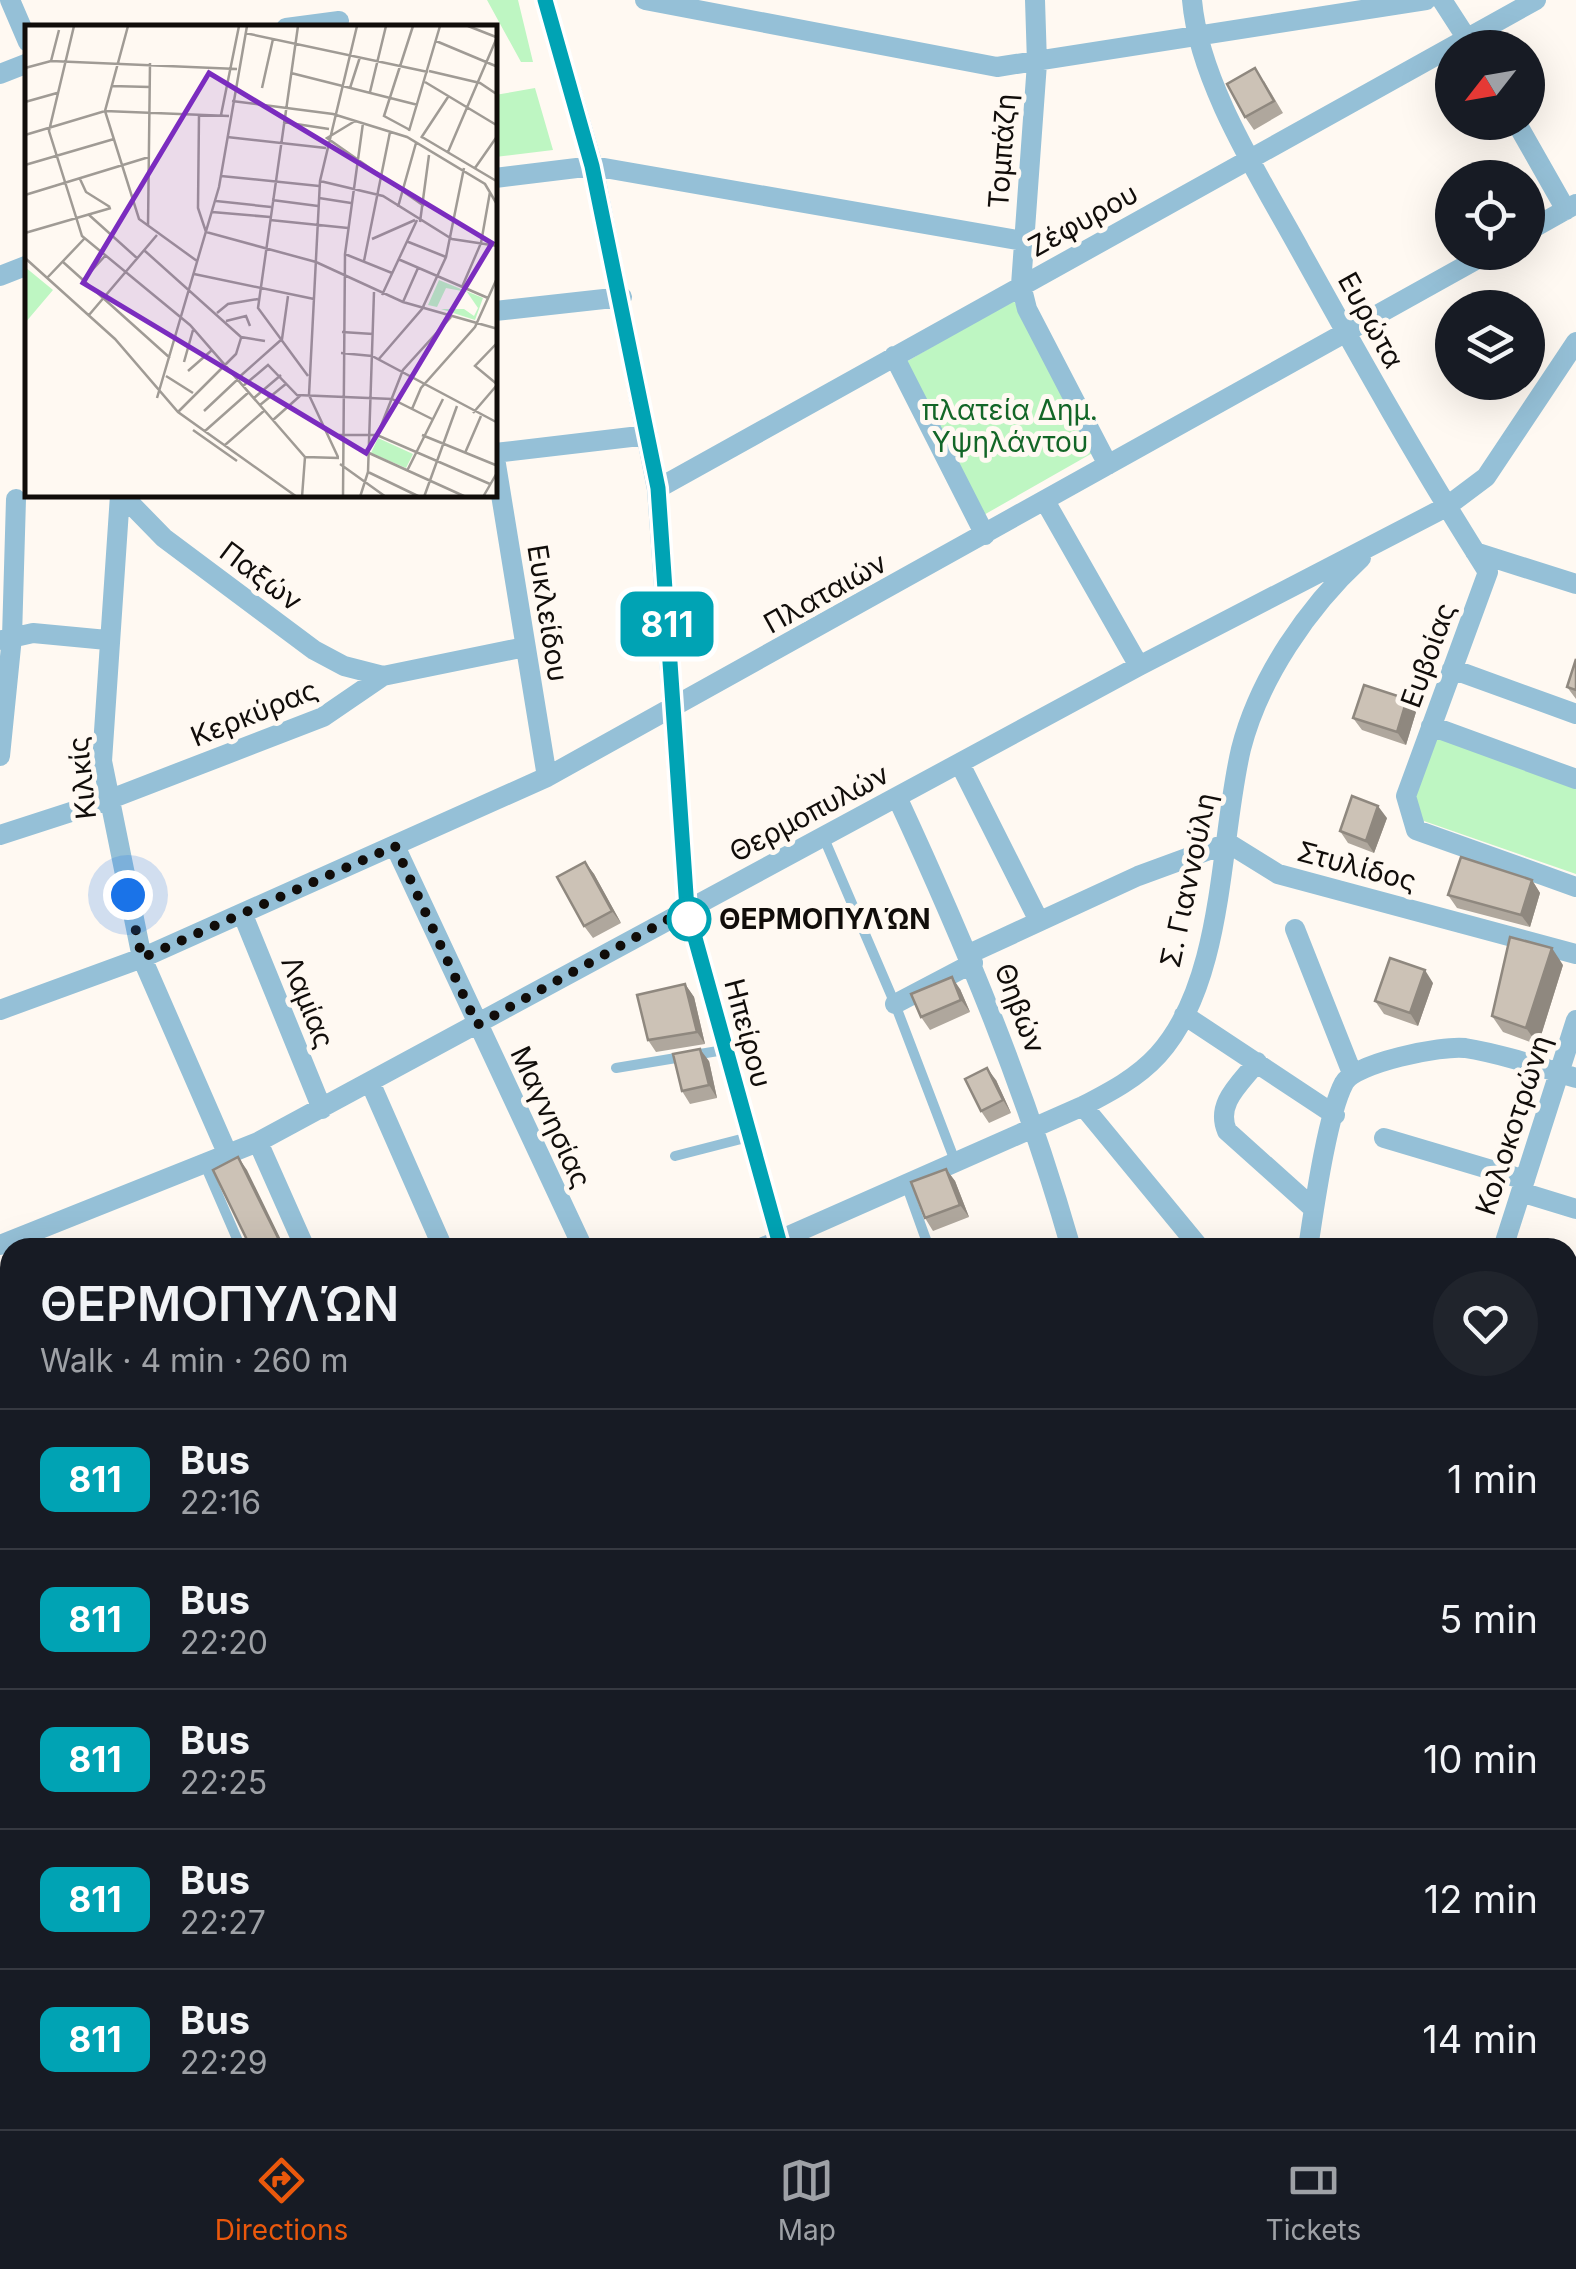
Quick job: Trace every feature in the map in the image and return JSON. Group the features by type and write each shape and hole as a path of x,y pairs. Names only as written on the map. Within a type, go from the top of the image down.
{"street":[{"path":"10,0 25,35"},
{"name":"Ηπείρου","path":"545,0 592,166 622,297 658,488 687,909 772,1238"},
{"path":"645,0 997,67 1426,0"},
{"name":"Τομπάζη","path":"1034,0 1036,63 1022,285 1028,309 1108,465"},
{"name":"Ευρώτα","path":"1192,0 1195,36 1250,159 1446,507"},
{"path":"1442,0 1462,30"},
{"name":"Ζέφυρου","path":"1490,30 1536,0"},
{"path":"299,25 338,16"},
{"name":"Ζέφυρου","path":"658,488 1250,159 1435,61"},
{"path":"0,74 25,64"},
{"path":"1528,140 1571,207 1545,222"},
{"path":"498,178 592,166 1023,241"},
{"path":"0,276 25,266"},
{"name":"Πλαταιών","path":"0,1010 142,958 243,915 547,777 1458,270"},
{"path":"498,311 622,297"},
{"name":"Θερμοπυλών","path":"36,1238 258,1142 322,1109 1139,666 1446,507 1486,477 1576,342"},
{"path":"894,356 986,534"},
{"path":"498,455 648,435"},
{"name":"Ευκλείδου","path":"498,474 547,777"},
{"name":"Κιλκίς","path":"121,498 107,640 102,761 108,800 142,958 228,1155"},
{"name":"Παξών","path":"124,498 164,538 314,650 344,666 382,676"},
{"path":"0,756 15,499"},
{"path":"1045,501 1139,666"},
{"name":"Ευβοίας","path":"1446,507 1488,572 1406,796 1416,830 1576,887"},
{"name":"Σ. Γιαννούλη","path":"789,1238 1083,1106 1132,1080 1160,1054 1184,1016 1210,938 1242,748 1270,674 1334,583 1374,546"},
{"path":"1475,552 1576,584"},
{"path":"6,639 33,633 107,640"},
{"name":"Κερκύρας","path":"0,835 108,800 324,717 353,701 382,676 525,647"},
{"path":"1452,670 1576,714"},
{"path":"1431,726 1576,779"},
{"path":"960,764 1038,921"},
{"name":"Θηβών","path":"897,798 971,958 1037,1128 1068,1238"},
{"path":"895,1004 1038,921 1138,876 1228,843"},
{"name":"Στυλίδος","path":"1228,843 1278,874 1576,954"},
{"name":"Μαγνησίας","path":"395,846 577,1238"},
{"name":"Λαμίας","path":"243,915 322,1109"},
{"path":"1295,929 1352,1073"},
{"path":"1184,1016 1335,1115"},
{"name":"Κολοκοτρώνη","path":"1506,1238 1568,1075 1576,1020"},
{"path":"1310,1238 1335,1115 1344,1083 1352,1073 1371,1064 1461,1047 1568,1075"},
{"path":"1257,1062 1224,1105 1222,1119 1227,1130 1314,1209"},
{"path":"370,1082 439,1238"},
{"path":"1083,1106 1192,1238"},
{"path":"1384,1138 1523,1186 1576,1209"},
{"path":"258,1142 301,1238"}],"lane":[{"path":"824,836 895,1004 955,1162"},
{"path":"616,1068 724,1050"},
{"path":"675,1156 749,1138"},
{"path":"205,1165 237,1238"},
{"path":"906,1183 925,1238"}],"green space":[{"path":"487,0 518,0 533,62 521,62"},
{"path":"535,88 553,150 498,157 498,94"},
{"name":"πλατεία Δημ. Υψηλάντου","path":"1013,299 1096,451 982,516 906,362"},
{"path":"1437,734 1576,784 1576,874 1421,820 1414,797"}],"building":[{"path":"1255,68 1274,101 1245,117 1227,84"},
{"path":"1576,659 1576,690 1567,687"},
{"path":"1364,685 1407,699 1397,732 1353,718"},
{"path":"1352,796 1378,806 1366,841 1340,831"},
{"path":"1461,857 1532,880 1521,915 1448,895"},
{"path":"585,862 612,911 584,926 557,877"},
{"path":"1510,937 1552,948 1526,1028 1492,1016"},
{"path":"1390,958 1425,970 1410,1013 1375,1001"},
{"path":"952,977 961,1000 921,1017 911,994"},
{"path":"685,984 697,1032 648,1040 637,995"},
{"path":"700,1049 709,1085 682,1091 673,1054"},
{"path":"987,1068 1003,1100 981,1111 965,1079"},
{"path":"238,1157 278,1238 246,1238 213,1170"},
{"path":"946,1169 960,1205 925,1218 911,1182"}],"bus line":[{"name":"811","path":"545,0 592,166 622,297 658,488 687,909 778,1238"}],"place":[{"name":"ΘΕΡΜΟΠΥΛΏΝ","path":"689,919"}],"route":[{"path":"128,895 142,958 395,846 477,1025 687,909 690,925 689,919"}]}
